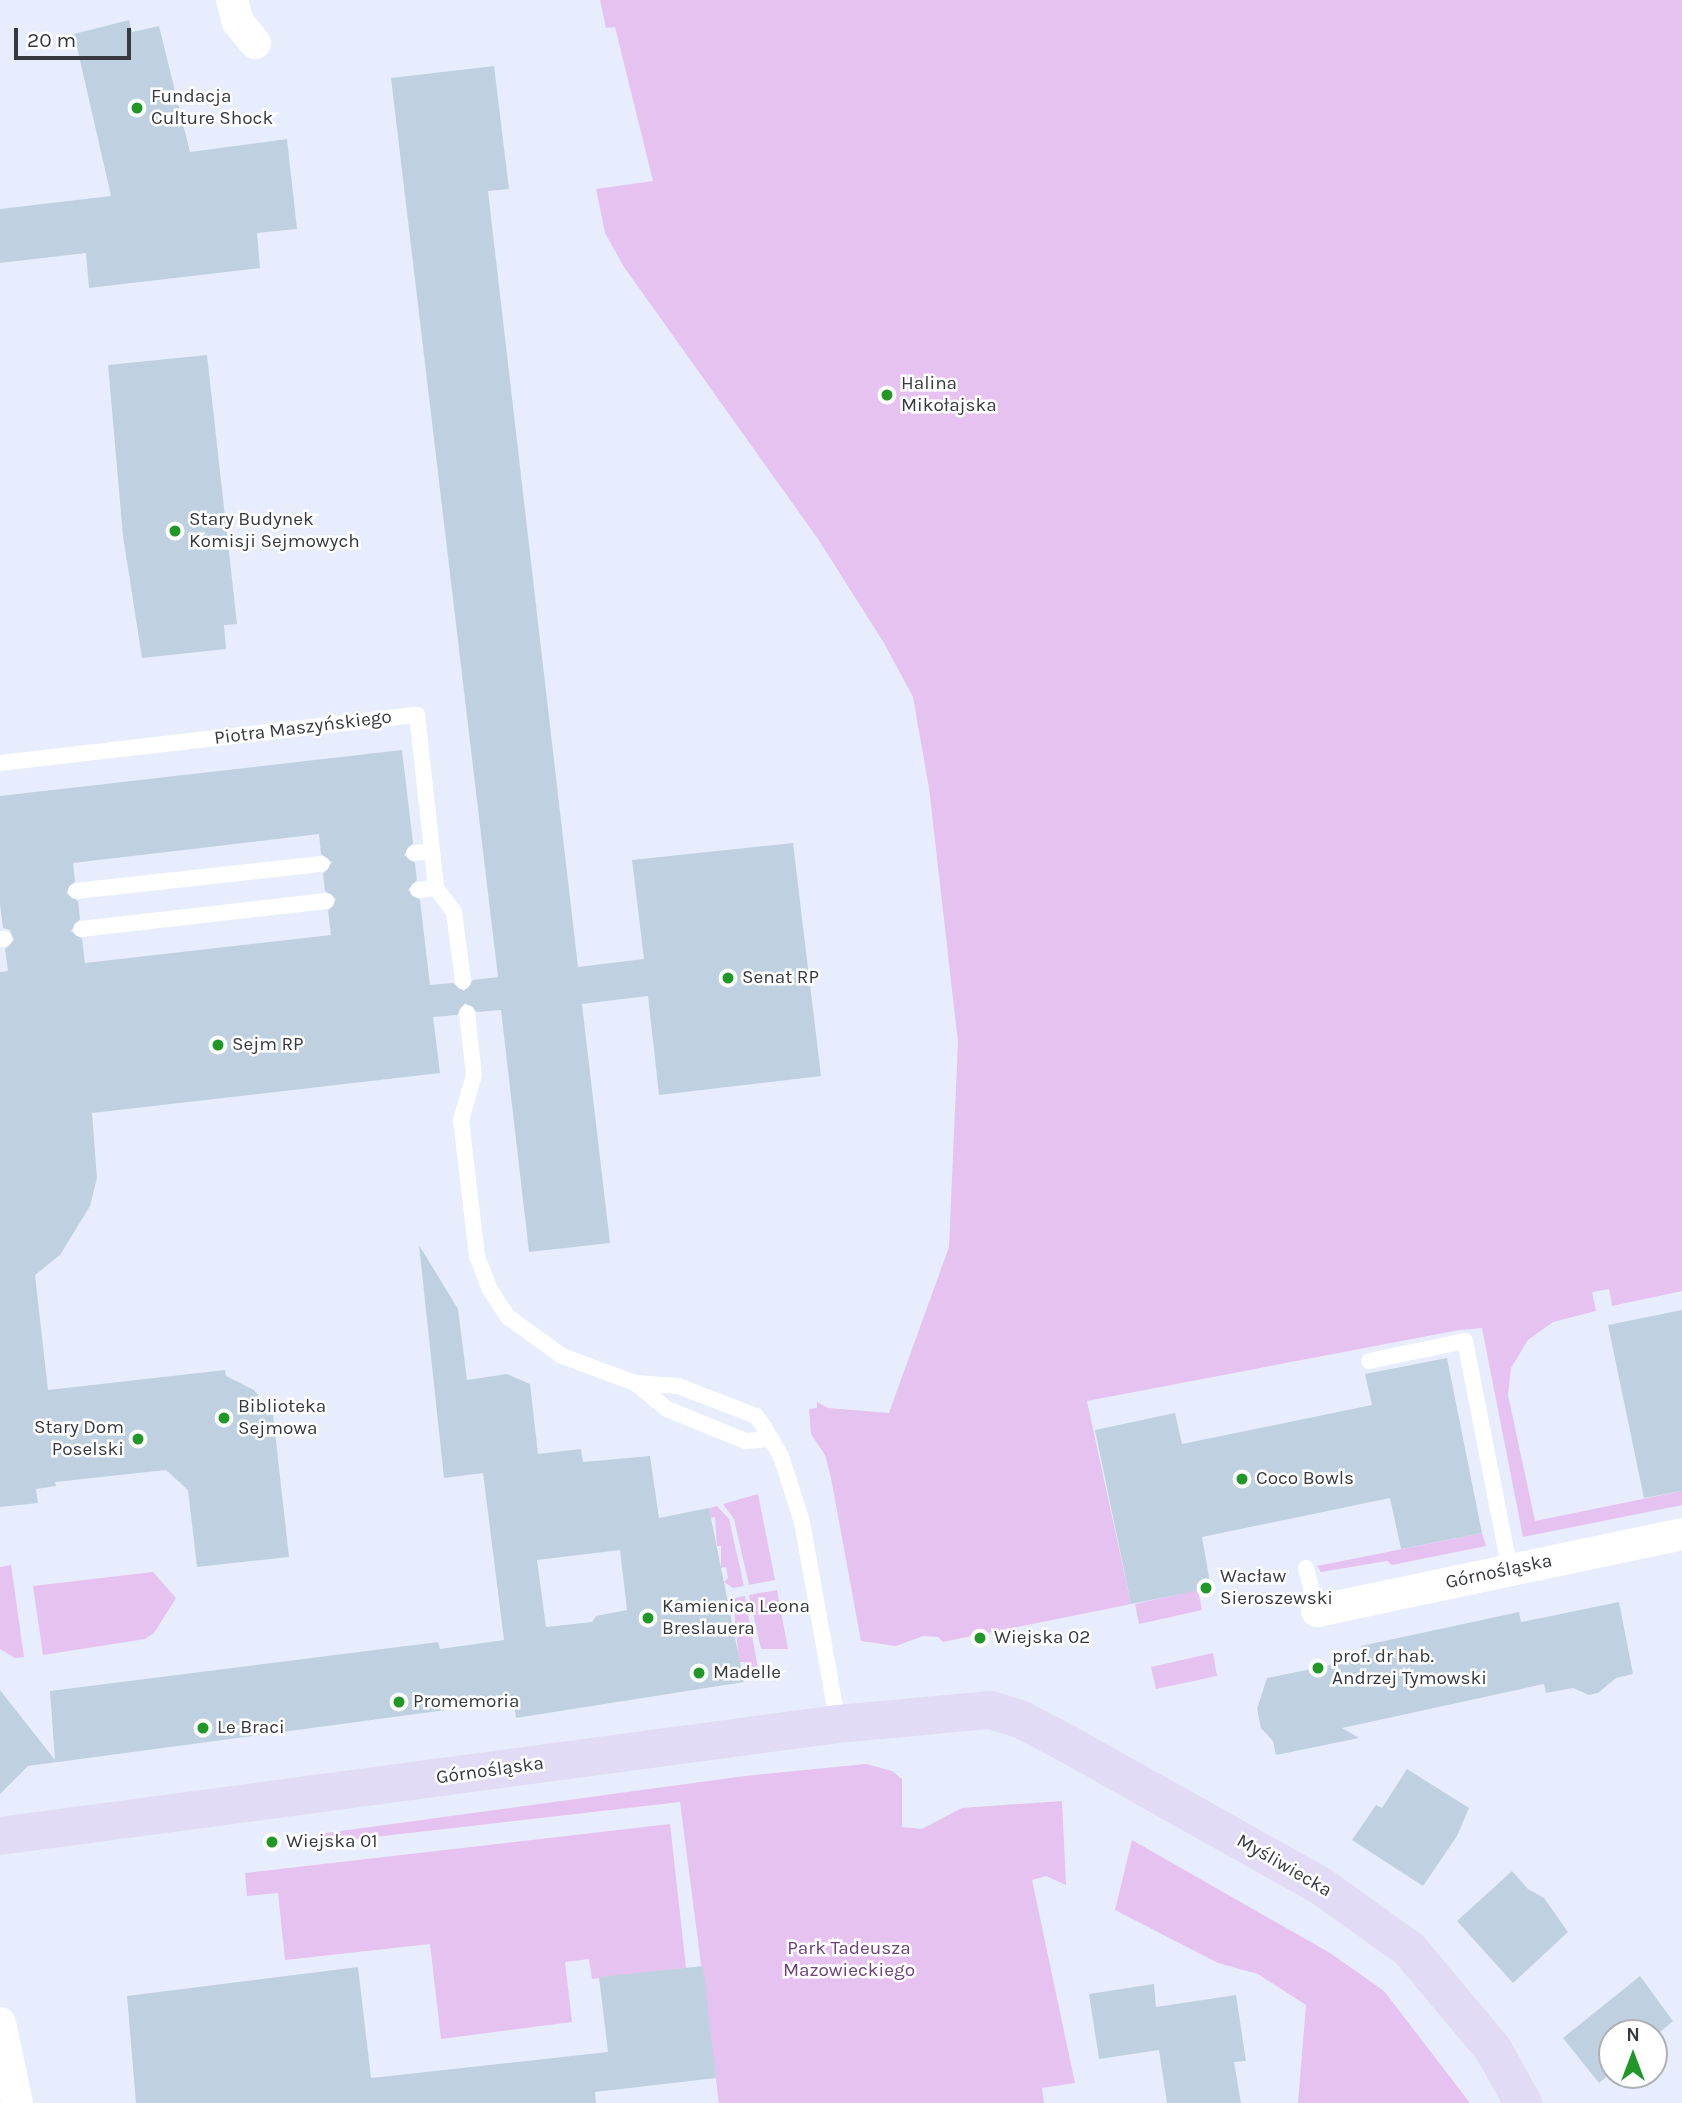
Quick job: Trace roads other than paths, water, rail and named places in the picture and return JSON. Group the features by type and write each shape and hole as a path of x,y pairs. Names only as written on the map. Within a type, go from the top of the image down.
{"street":[{"path":"232,0 238,22 255,43"},
{"name":"Górnośląska","path":"1317,1611 1682,1534"},
{"name":"Górnośląska","path":"0,1836 838,1724 981,1709"},
{"name":"Myśliwiecka","path":"981,1709 1022,1720 1310,1879 1409,1949 1493,2049 1523,2103"},
{"path":"0,2023 17,2103"}],"lane":[{"name":"Piotra Maszyńskiego","path":"0,762 417,715 436,888 454,912 463,981"},
{"path":"414,853 432,851"},
{"path":"76,891 322,864"},
{"path":"418,890 436,888"},
{"path":"81,929 326,901"},
{"path":"467,1013 474,1075 461,1120 477,1256 489,1289 508,1317 532,1339 562,1356 635,1383 678,1386 756,1416 789,1476 802,1522 838,1724"},
{"path":"1369,1361 1465,1341 1510,1570"},
{"path":"635,1383 667,1409 746,1441 771,1439"},
{"path":"1306,1568 1317,1611"}],"place":[{"name":"Fundacja Culture Shock","path":"137,108"},
{"name":"Halina Mikołajska","path":"887,395"},
{"name":"Stary Budynek Komisji Sejmowych","path":"175,531"},
{"name":"Senat RP","path":"728,978"},
{"name":"Sejm RP","path":"218,1045"},
{"name":"Biblioteka Sejmowa","path":"224,1418"},
{"name":"Stary Dom Poselski","path":"138,1439"},
{"name":"Coco Bowls","path":"1242,1479"},
{"name":"Wacław Sieroszewski","path":"1206,1588"},
{"name":"Kamienica Leona Breslauera","path":"648,1618"},
{"name":"Wiejska 02","path":"980,1638"},
{"name":"prof. dr hab. Andrzej Tymowski","path":"1318,1668"},
{"name":"Madelle","path":"699,1673"},
{"name":"Promemoria","path":"399,1702"},
{"name":"Le Braci","path":"203,1728"},
{"name":"Wiejska 01","path":"272,1842"}],"park label":[{"name":"Park Tadeusza Mazowieckiego","path":"849,1960"}]}
